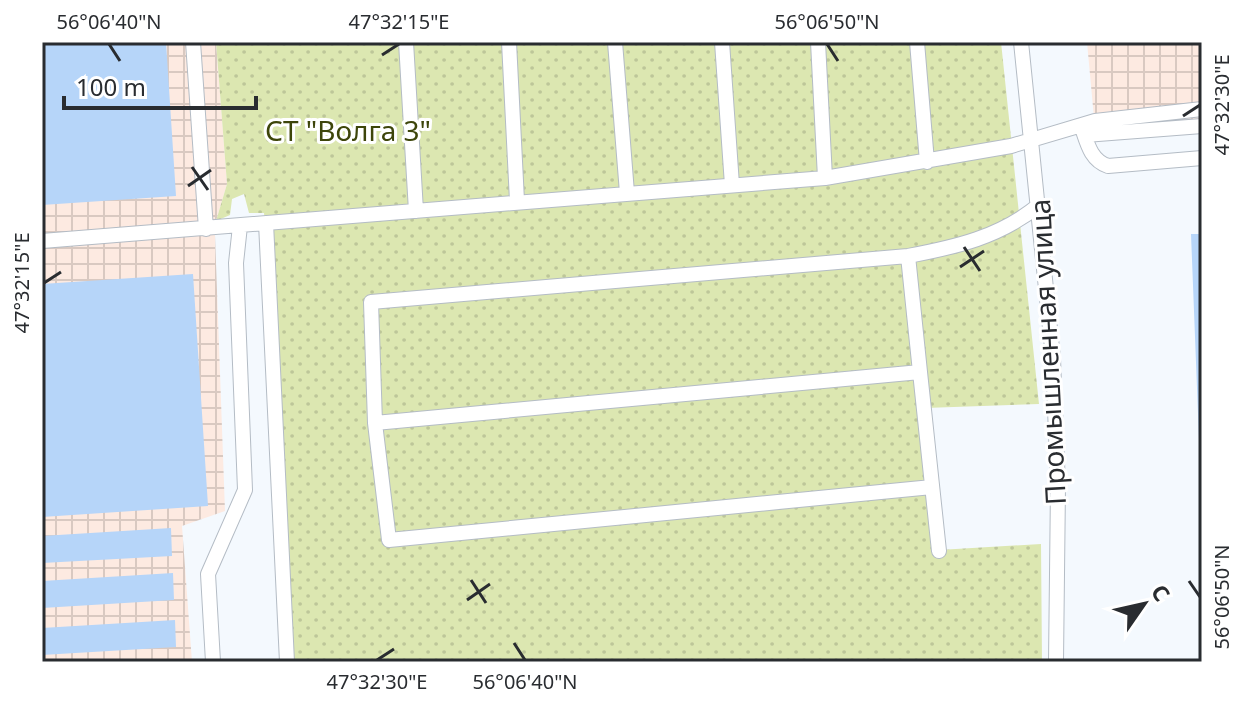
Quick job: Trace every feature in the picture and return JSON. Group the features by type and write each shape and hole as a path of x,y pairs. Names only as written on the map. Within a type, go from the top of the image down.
{"street":[{"path":"193,42 206,229"},
{"path":"406,42 416,211"},
{"path":"509,42 517,201"},
{"path":"615,42 627,193"},
{"path":"722,42 732,185"},
{"path":"818,42 825,178"},
{"path":"917,42 927,162"},
{"name":"Промышленная улица","path":"1021,42 1053,358 1056,662"},
{"path":"1083,130 1095,121 1202,109"},
{"path":"42,241 825,178 927,162 1083,130 1202,126"},
{"path":"1083,130 1093,156 1098,163 1108,166 1202,158"},
{"path":"932,487 389,540 375,423 371,302 908,256 964,246 1021,220 1039,205"},
{"path":"266,223 287,662"},
{"path":"213,662 208,574 245,490 236,263 240,226"},
{"path":"908,256 939,551"},
{"path":"375,423 920,372"}],"shaded area":[{"path":"42,42 216,42 227,184 215,235 225,511 182,526 192,662 42,662"},
{"path":"1087,42 1202,42 1202,121 1095,129"}],"green space":[{"name":"СТ \"Волга 3\"","path":"216,42 1001,42 1039,404 925,408 939,550 1041,544 1042,662 287,662 264,213 249,213 244,194 232,199 230,215 216,221 227,184"}],"water":[{"path":"42,42 166,42 176,196 42,205"},
{"path":"1191,234 1202,234 1202,465 1200,465"},
{"path":"193,274 208,506 42,517 42,284"},
{"path":"171,528 172,556 42,563 42,536"},
{"path":"173,573 174,600 42,608 42,581"},
{"path":"175,620 176,647 42,655 42,628"}]}
